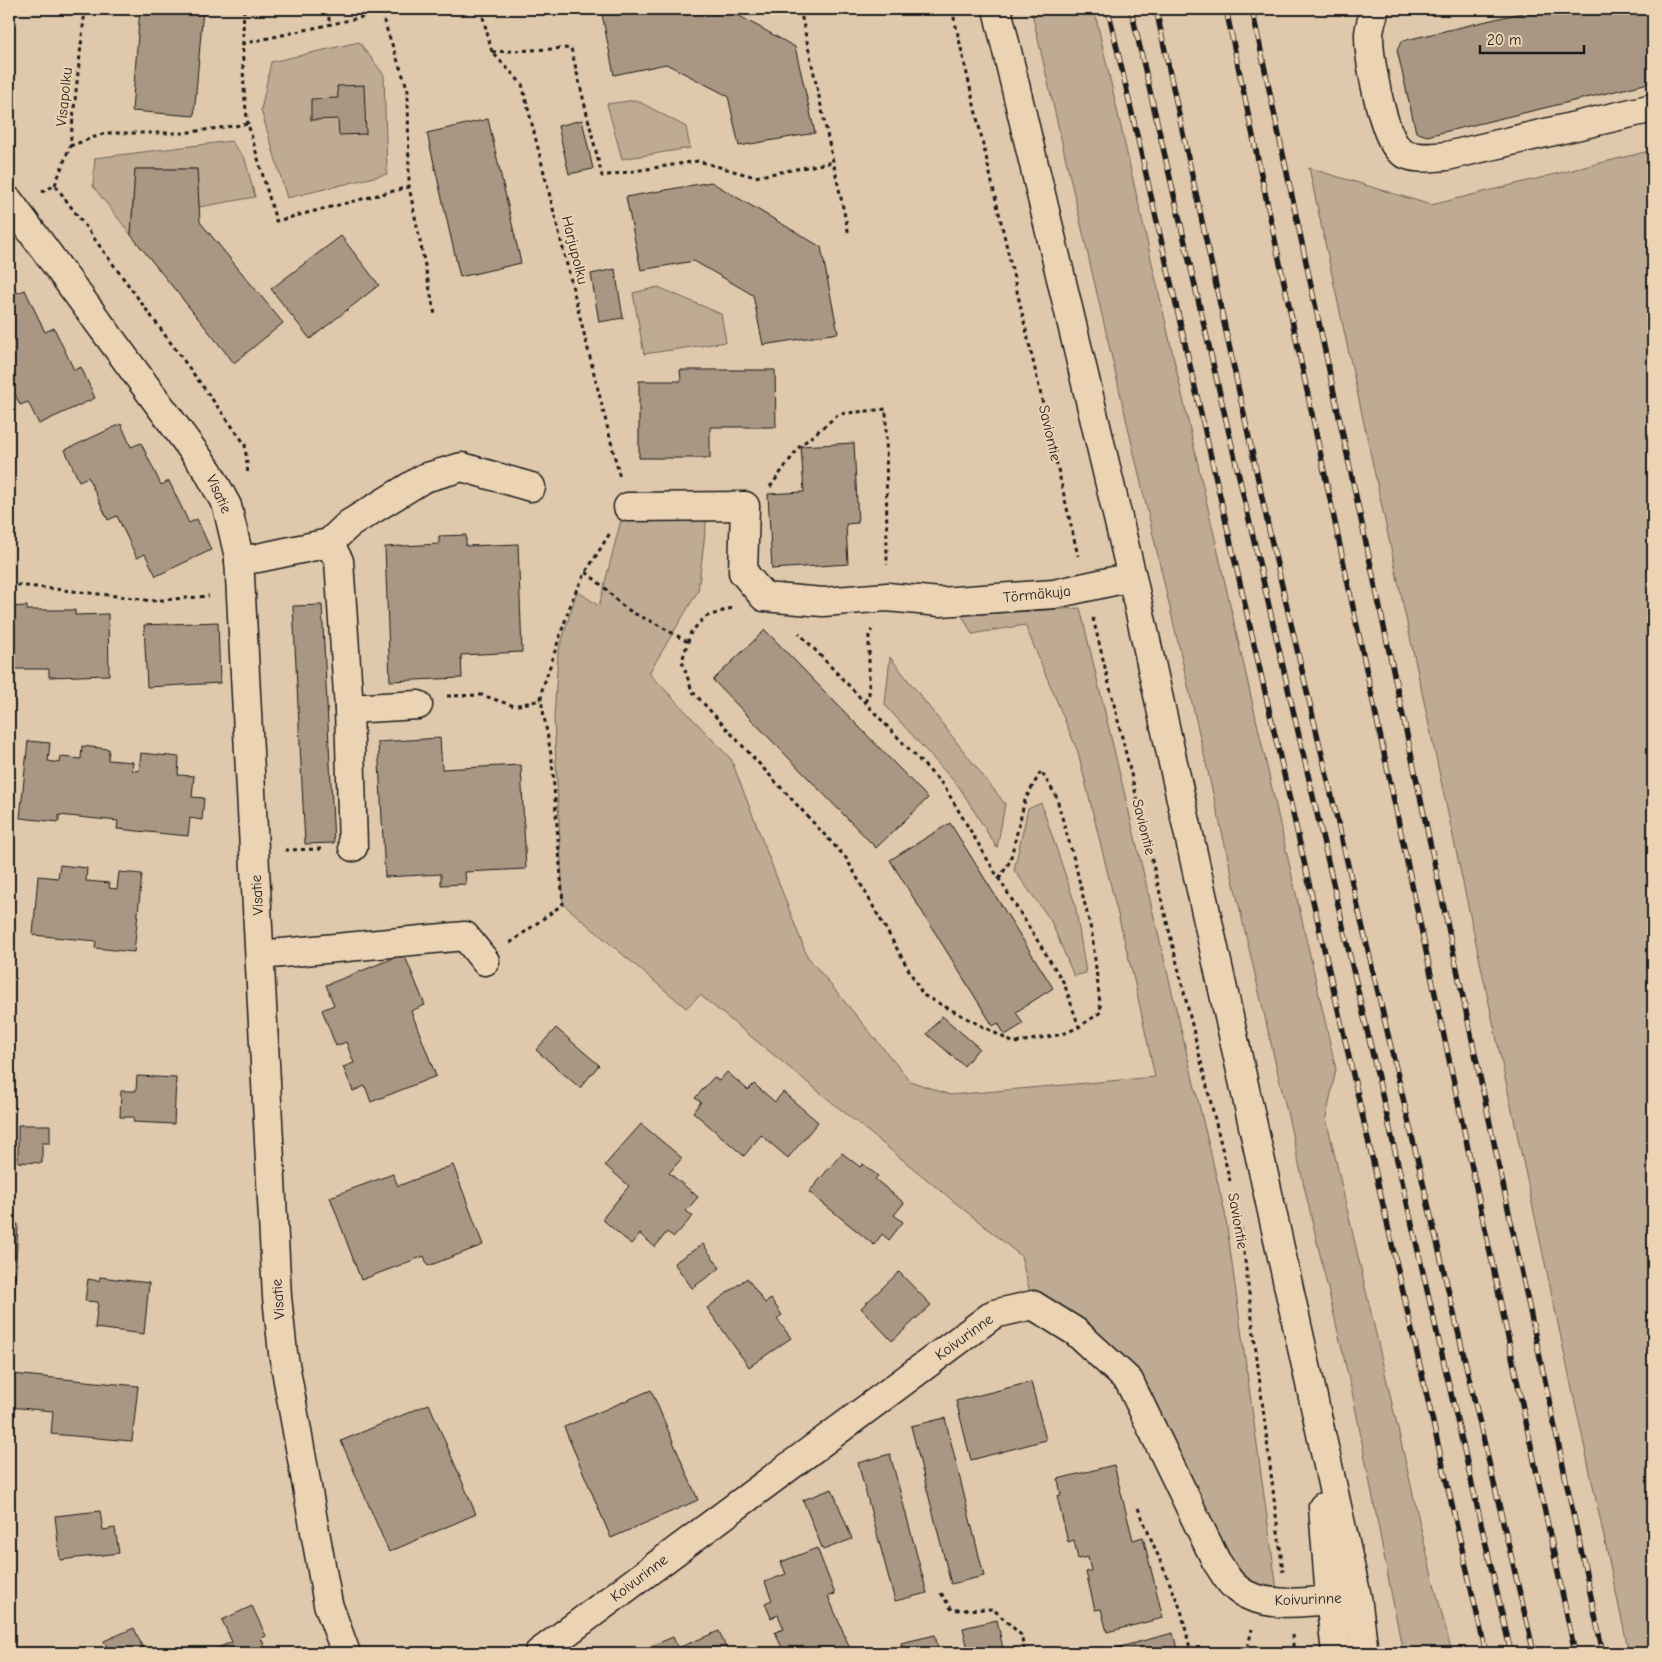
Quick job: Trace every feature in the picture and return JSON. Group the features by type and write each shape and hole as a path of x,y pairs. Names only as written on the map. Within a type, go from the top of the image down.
{"street":[{"path":"997,9 1132,577 1357,1597 1364,1653"},
{"path":"1375,9 1369,34 1374,82 1389,137 1400,151 1413,156 1419,158 1447,156 1653,108"},
{"name":"Visatie","path":"9,201 208,470 227,506 239,561 278,1297 283,1353 328,1604 346,1653"},
{"path":"239,561 329,544 349,524 424,478 462,467 531,487"},
{"name":"Törmäkuja","path":"745,506 743,572 764,597 823,602 887,597 940,602 1054,594 1132,577"},
{"path":"628,507 745,506"},
{"path":"329,544 339,561 349,709 353,847"},
{"path":"349,709 418,705"},
{"path":"260,955 466,936 485,961"},
{"name":"Koivurinne","path":"547,1651 994,1314 1033,1305 1076,1332 1130,1381 1216,1561 1234,1586 1251,1598 1270,1602 1287,1603 1357,1597"},
{"path":"1316,1413 1336,1653"}],"path":[{"name":"Visapolku","path":"55,185 70,146 85,9"},
{"path":"244,9 242,44 248,124 276,221 410,187"},
{"path":"327,9 330,24"},
{"path":"242,44 399,9"},
{"name":"Harjupolku","path":"481,9 492,52 522,84 628,507"},
{"path":"800,9 849,235"},
{"name":"Saviontie","path":"952,9 1085,588 1230,1184"},
{"path":"381,13 408,90 410,187 435,314"},
{"path":"492,52 571,48 602,176 698,161 755,177 833,162"},
{"path":"70,146 106,133 183,133 248,124"},
{"path":"745,506 759,502 800,446 839,414 886,409 887,597"},
{"path":"485,961 564,904 552,760 541,700 542,690 573,597 586,572 628,507"},
{"path":"586,572 619,603 633,613 688,642"},
{"path":"9,584 151,601 204,596 241,597"},
{"path":"823,602 796,630 944,786 1064,983 1079,1026"},
{"path":"737,608 728,608 705,617 691,632 682,661 692,691 846,858 923,995 1014,1043 1063,1034 1100,1012 1092,934 1076,862 1056,796 1041,771 1025,800 1010,861 999,879"},
{"path":"865,702 869,694 869,633"},
{"path":"418,705 450,696 482,696 514,706 541,700"},
{"path":"277,851 353,847"},
{"name":"Saviontie","path":"1240,1222 1294,1653"},
{"path":"1138,1508 1181,1610 1191,1653"},
{"path":"941,1593 952,1610 993,1609 1021,1635 1025,1653"}],"shaded area":[{"path":"1031,9 1094,9 1336,1069 1326,1118 1431,1572 1452,1653 1403,1653 1354,1401"},
{"path":"359,42 384,75 387,174 287,198 261,110 271,62"},
{"path":"636,100 686,127 690,148 622,159 607,104"},
{"path":"231,141 245,159 255,197 199,207 197,169 135,169 131,235 93,186 95,158"},
{"path":"1653,150 1653,1653 1629,1653 1309,168 1431,205"},
{"path":"658,287 721,314 726,342 644,354 633,293"},
{"path":"707,516 698,591 649,673 731,759 807,956 910,1081 950,1095 1155,1077 1135,984 1078,752 1025,625 972,634 962,615 1080,608 1225,1213 1277,1590 1254,1585 1224,1552 1137,1373 1030,1293 1021,1256 700,995 686,1008 563,904 554,719 558,653 577,591 599,606 621,520"},
{"path":"890,657 1005,804 997,848 960,788 885,705"},
{"path":"1041,803 1075,904 1086,973 1074,976 1050,919 1014,870 1028,809"}],"building":[{"path":"140,9 203,9 194,116 132,111"},
{"path":"601,9 727,9 795,47 815,133 739,146 728,96 666,64 614,75"},
{"path":"1538,9 1649,9 1653,28 1653,82 1427,136 1416,132 1397,50 1402,41"},
{"path":"364,85 366,134 339,135 338,119 311,120 311,99 338,98 337,86"},
{"path":"488,119 521,263 460,277 427,133"},
{"path":"582,120 593,169 569,174 558,126"},
{"path":"135,169 197,169 200,222 283,323 234,363 131,235"},
{"path":"711,182 821,247 838,333 763,345 753,295 694,261 641,270 626,197"},
{"path":"341,236 379,285 310,339 271,289"},
{"path":"615,269 623,318 599,322 591,274"},
{"path":"9,275 17,293 25,290 45,332 54,328 74,370 81,367 95,398 39,424 28,402 20,405 9,381"},
{"path":"680,370 775,370 776,427 710,427 710,458 639,458 639,381 681,381"},
{"path":"121,424 131,447 141,443 161,485 169,481 189,523 197,519 211,550 156,576 145,554 137,558 117,516 108,520 88,477 79,481 65,450"},
{"path":"854,443 858,523 846,524 848,564 772,569 768,494 804,492 801,446"},
{"path":"466,535 466,546 518,544 522,652 461,655 462,678 390,681 385,547 439,544 439,536"},
{"path":"322,605 334,843 305,844 293,606"},
{"path":"27,606 27,610 75,610 75,615 108,614 109,675 49,677 49,669 9,669 9,607"},
{"path":"218,622 220,683 147,687 144,625"},
{"path":"765,630 928,798 876,848 713,680"},
{"path":"440,738 442,769 521,765 526,869 465,872 466,884 441,885 441,874 385,877 378,742"},
{"path":"28,741 50,743 48,761 60,763 61,757 81,759 82,746 109,749 108,760 133,762 132,770 139,771 141,753 179,757 178,775 194,776 192,797 204,798 202,820 190,818 188,836 117,829 118,821 59,815 59,822 20,818"},
{"path":"950,823 1053,988 1016,1012 1023,1024 1005,1035 998,1023 993,1026 890,860"},
{"path":"60,865 87,868 86,881 110,883 109,888 117,889 119,872 142,874 134,952 95,948 96,941 33,935 38,876 58,878"},
{"path":"404,954 425,1005 411,1011 436,1076 371,1102 365,1086 353,1091 343,1067 354,1063 346,1042 336,1046 322,1010 334,1005 326,985"},
{"path":"942,1016 979,1048 964,1066 927,1034"},
{"path":"556,1028 599,1065 580,1088 536,1050"},
{"path":"727,1072 748,1090 754,1084 775,1102 783,1092 818,1122 788,1158 761,1135 744,1156 693,1112 701,1102 695,1098 714,1077 719,1081"},
{"path":"137,1076 176,1078 174,1124 133,1122 134,1117 120,1117 121,1091 136,1091"},
{"path":"641,1124 682,1158 669,1173 698,1197 686,1211 693,1216 674,1237 667,1232 655,1247 640,1234 631,1244 602,1219 629,1186 605,1165"},
{"path":"18,1125 50,1125 50,1143 42,1143 42,1163 18,1162"},
{"path":"842,1153 860,1167 863,1164 878,1176 875,1179 904,1203 894,1215 903,1222 889,1240 882,1234 874,1245 809,1192"},
{"path":"453,1165 483,1245 428,1266 424,1256 361,1280 330,1197 393,1174 398,1186"},
{"path":"9,1223 18,1224 13,1322 9,1322"},
{"path":"703,1244 720,1268 692,1288 674,1263"},
{"path":"899,1272 931,1305 892,1341 861,1308"},
{"path":"100,1277 149,1283 144,1334 95,1328 98,1302 85,1301 88,1279 99,1281"},
{"path":"747,1278 765,1303 771,1299 782,1315 777,1319 791,1338 749,1367 707,1308"},
{"path":"12,1374 138,1386 132,1441 51,1434 53,1411 9,1407"},
{"path":"1031,1382 1046,1440 971,1460 956,1401"},
{"path":"651,1390 698,1500 611,1538 564,1427"},
{"path":"429,1404 476,1514 389,1552 341,1441"},
{"path":"945,1418 984,1576 951,1584 911,1426"},
{"path":"890,1454 927,1593 895,1601 858,1463"},
{"path":"1114,1465 1133,1540 1143,1537 1163,1618 1107,1632 1101,1609 1095,1610 1086,1572 1091,1571 1088,1557 1078,1559 1074,1540 1068,1542 1057,1496 1061,1495 1058,1479"},
{"path":"832,1489 852,1539 823,1550 803,1500"},
{"path":"100,1511 103,1530 115,1528 119,1553 60,1560 55,1516"},
{"path":"817,1548 835,1594 828,1596 852,1653 777,1653 775,1650 782,1648 775,1632 784,1629 778,1615 771,1618 765,1603 772,1600 765,1582 786,1574 781,1562"},
{"path":"252,1606 266,1636 261,1638 268,1653 217,1653 215,1649 232,1642 222,1620"},
{"path":"997,1620 1004,1653 969,1653 963,1628"},
{"path":"134,1628 145,1653 110,1653 104,1641"},
{"path":"719,1631 728,1653 635,1653 673,1637 678,1648"},
{"path":"1173,1633 1178,1653 1117,1653 1116,1648"},
{"path":"935,1635 939,1653 903,1653 901,1643"}],"railway":[{"path":"1108,9 1486,1653"},
{"path":"1131,9 1511,1653"},
{"path":"1156,9 1271,539 1534,1653"},
{"path":"1226,9 1575,1653"},
{"path":"1252,9 1603,1653"}]}
